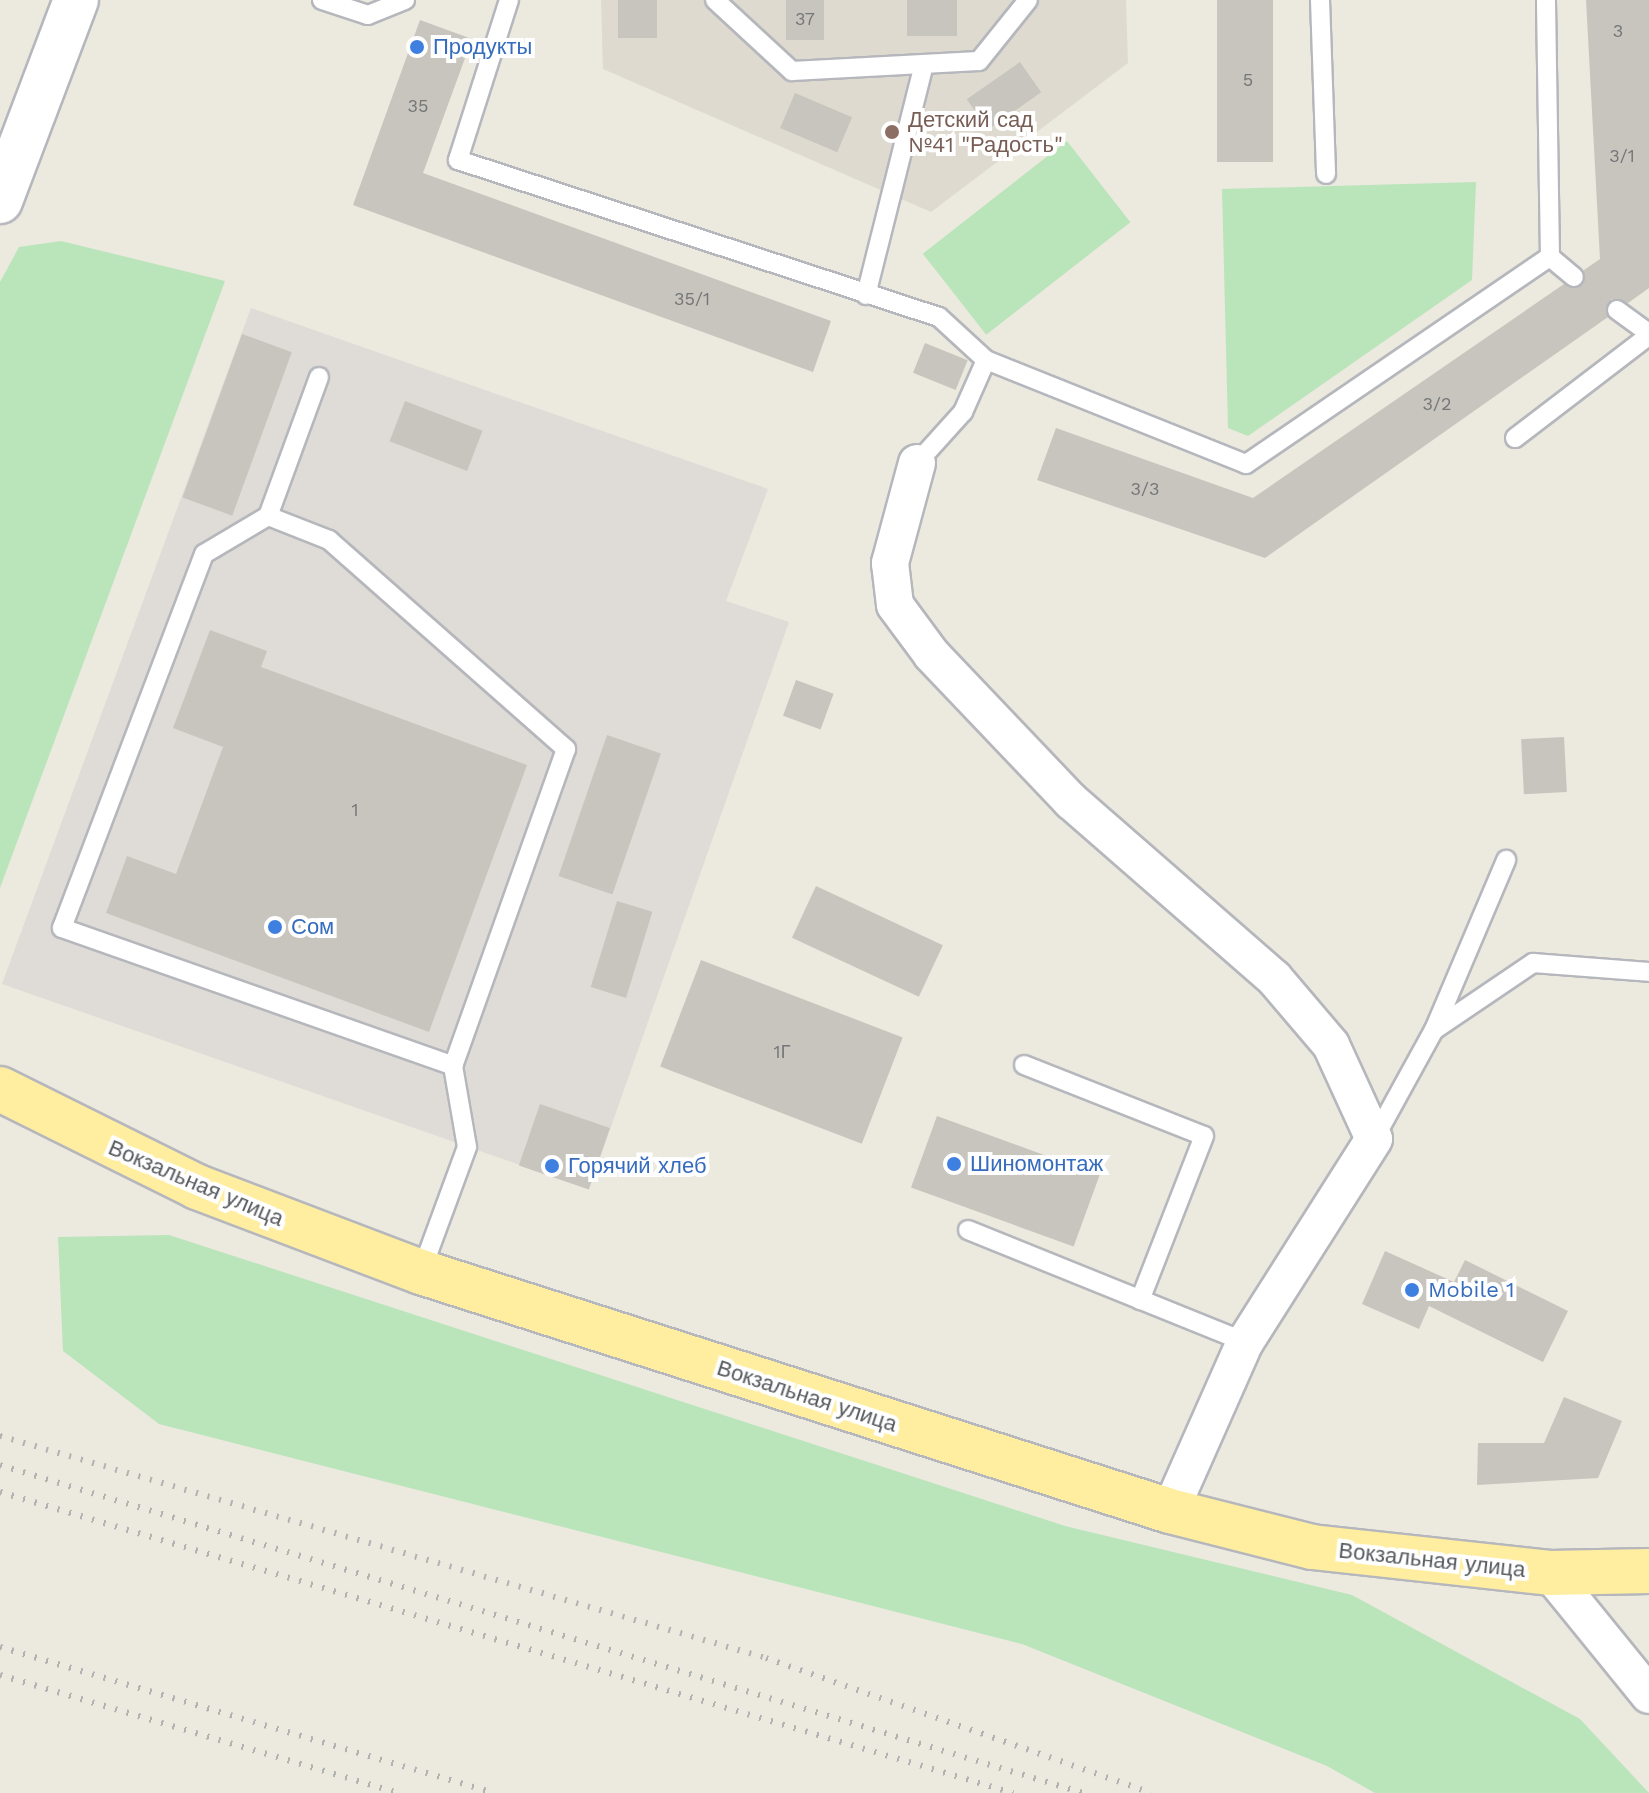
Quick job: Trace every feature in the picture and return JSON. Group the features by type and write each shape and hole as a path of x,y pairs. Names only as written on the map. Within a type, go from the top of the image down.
{"main road":[{"name":"Вокзальная улица","path":"0,1089 197,1187 421,1272 1170,1511 1312,1547 1550,1573 1649,1571"}],"street":[{"path":"1,192 76,0"},
{"path":"917,463 890,563 895,605 932,655 1071,801 1274,978 1331,1045 1374,1139 1245,1342 1170,1511"},
{"path":"1550,1573 1649,1695"}],"lane":[{"path":"322,0 368,15 405,0"},
{"path":"509,0 458,160 939,317 986,360 1246,464 1550,257"},
{"path":"715,0 792,71 979,61 1028,0"},
{"path":"1320,0 1326,174"},
{"path":"1546,0 1550,257 1574,277"},
{"path":"866,295 924,64"},
{"path":"1515,438 1648,335 1617,310"},
{"path":"917,463 963,412 986,360"},
{"path":"319,377 268,516 204,554 62,928 453,1066"},
{"path":"268,516 329,540 566,749 453,1066 467,1147 421,1272"},
{"path":"1374,1139 1434,1030 1506,860"},
{"path":"1434,1030 1533,963 1649,972"},
{"path":"1024,1065 1204,1136 1140,1300"},
{"path":"968,1230 1245,1342"}],"shaded area":[{"name":"Детский сад №41 \"Радость\"","path":"601,0 1126,0 1128,63 931,212 603,69"},
{"path":"251,308 768,489 726,601 789,622 589,1189 2,984"}],"green space":[{"path":"1067,141 1130,222 986,335 923,254"},
{"path":"1476,182 1472,280 1248,436 1228,428 1222,189"},
{"path":"61,241 225,281 0,888 0,282 19,247"},
{"path":"169,1235 1065,1526 1352,1595 1580,1719 1649,1793 1375,1793 1327,1766 1022,1644 159,1424 63,1351 58,1237"}],"building":[{"path":"618,0 657,0 657,38 618,38"},
{"path":"786,0 824,0 824,40 786,40"},
{"path":"907,0 957,0 957,36 907,36"},
{"path":"1217,0 1273,0 1273,162 1217,162"},
{"path":"1586,0 1649,0 1649,288 1628,303 1611,299 1608,317 1265,558 1037,480 1056,428 1253,498 1564,284 1583,285 1584,270 1600,259"},
{"path":"420,20 472,39 423,173 831,321 813,372 353,205"},
{"path":"1020,62 1041,92 988,130 967,99"},
{"path":"795,93 852,117 837,152 780,128"},
{"path":"242,334 292,352 232,516 182,498"},
{"path":"925,343 968,360 956,390 913,373"},
{"path":"405,401 482,431 467,471 390,441"},
{"path":"210,630 267,651 261,667 527,765 429,1032 106,913 127,856 176,874 223,747 173,728"},
{"path":"796,680 834,694 821,729 783,716"},
{"path":"607,735 661,754 612,894 558,876"},
{"path":"1564,737 1567,792 1524,794 1521,739"},
{"path":"816,886 943,945 919,997 792,938"},
{"path":"617,901 652,912 626,998 591,987"},
{"path":"701,960 903,1037 862,1144 660,1066"},
{"path":"540,1104 610,1128 589,1190 519,1165"},
{"path":"937,1116 1100,1175 1074,1247 911,1187"},
{"path":"1385,1251 1454,1282 1465,1260 1568,1311 1543,1362 1429,1306 1419,1329 1362,1304"},
{"path":"1564,1397 1622,1421 1598,1478 1477,1485 1478,1443 1544,1443"}],"railway":[{"path":"0,1436 766,1658 1151,1793"},
{"path":"0,1465 1083,1793"},
{"path":"0,1492 1013,1793"},
{"path":"0,1647 494,1793"},
{"path":"0,1675 398,1793"}],"place":[{"name":"Продукты","path":"417,47"},
{"name":"Детский сад №41 \"Радость\"","path":"892,132"},
{"name":"Сом","path":"275,927"},
{"name":"Шиномонтаж","path":"954,1164"},
{"name":"Горячий хлеб","path":"552,1166"},
{"name":"Mobile 1","path":"1412,1290"}]}
